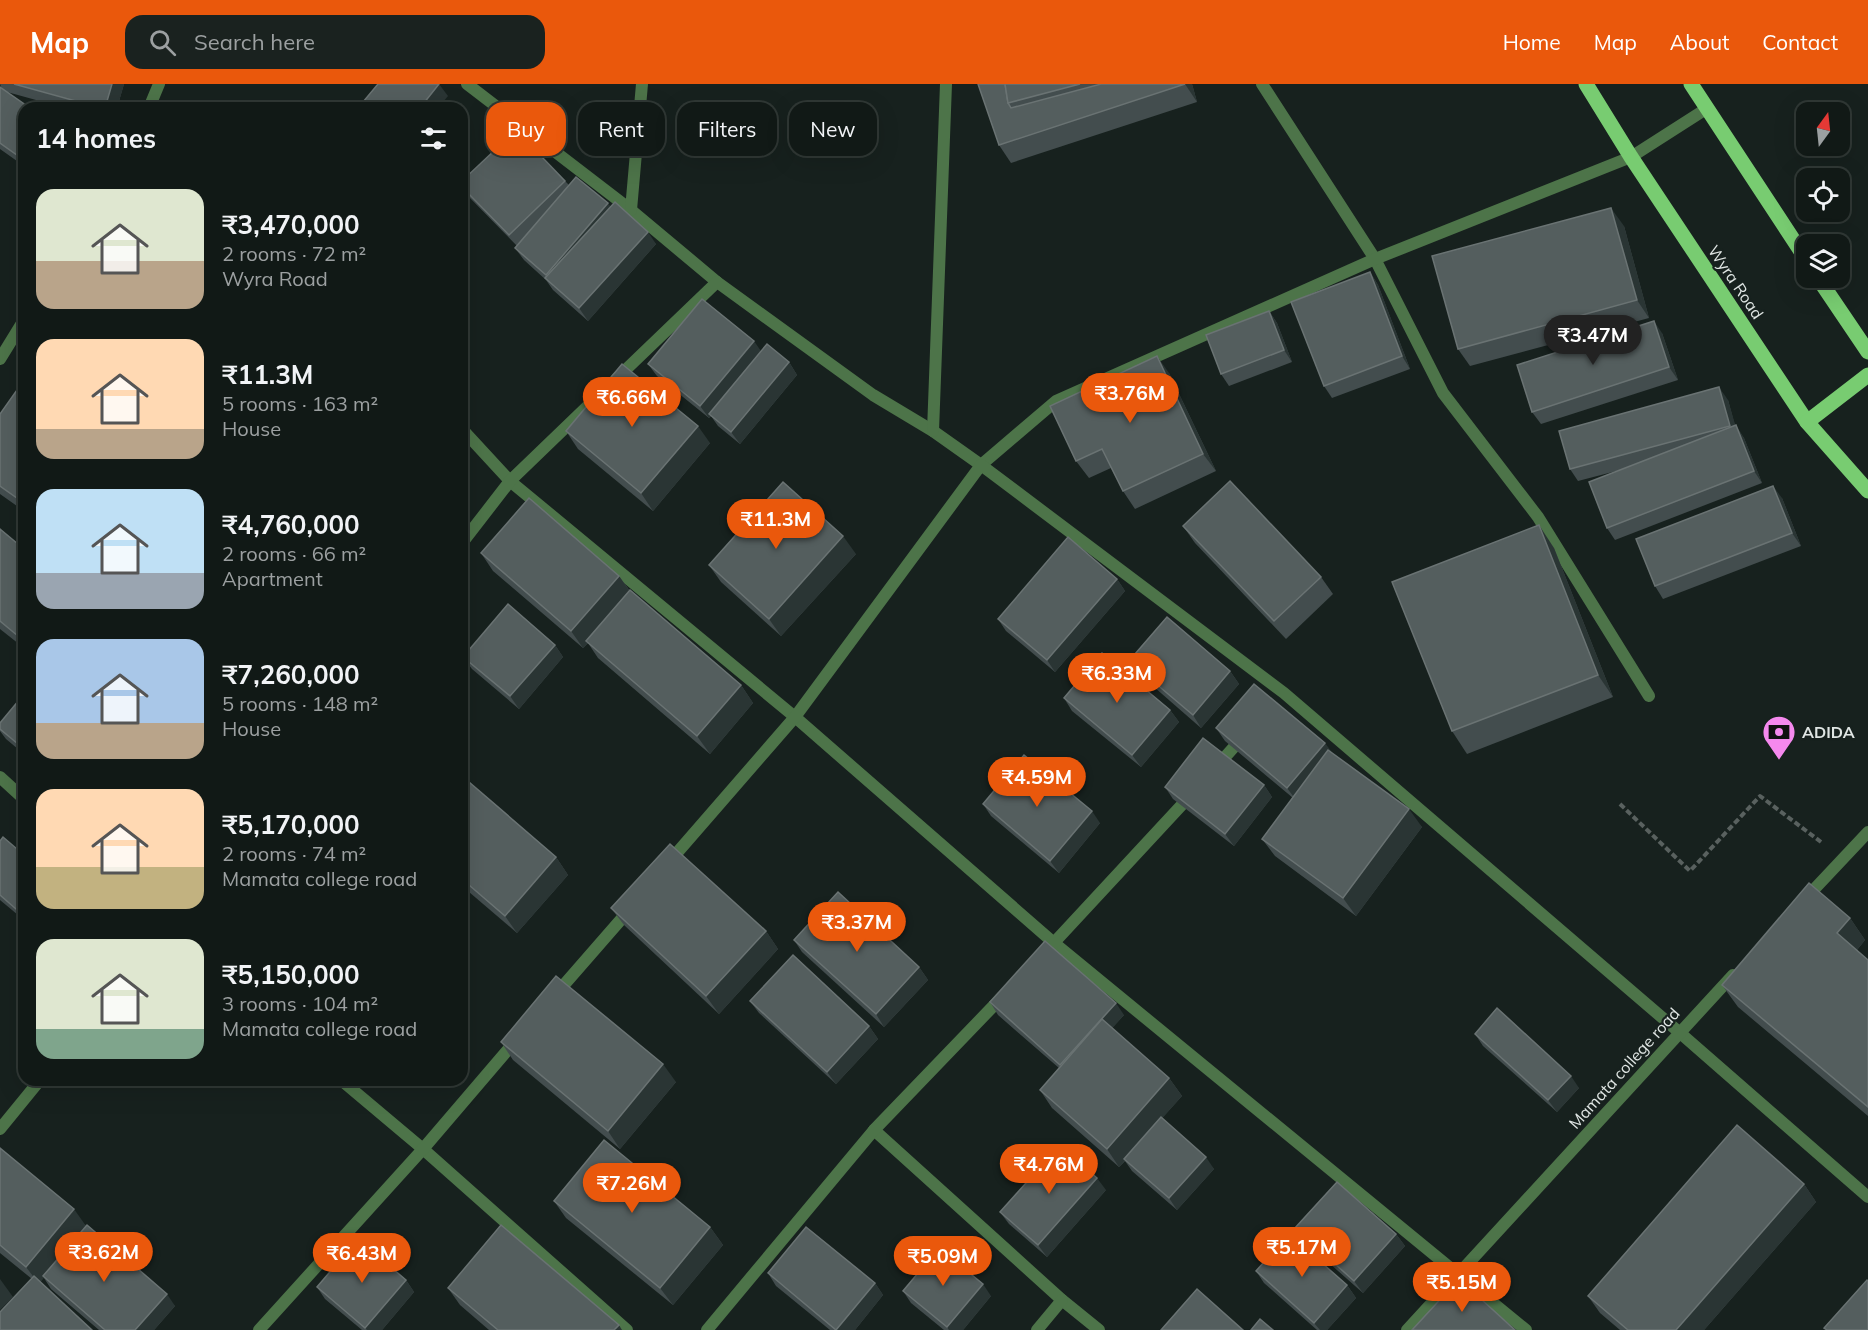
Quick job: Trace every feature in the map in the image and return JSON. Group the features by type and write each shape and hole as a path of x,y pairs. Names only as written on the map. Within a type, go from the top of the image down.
{"main road":[{"name":"Wyra Road","path":"1586,84 1807,422 1868,491"},
{"path":"1691,84 1796,244"},
{"path":"1825,288 1868,352"},
{"path":"1807,422 1868,375"}],"street":[{"path":"155,102 159,84"},
{"path":"467,84 631,210 717,282 873,395 933,431 981,465 1280,697 1679,1032 1868,1197"},
{"path":"631,210 642,84"},
{"path":"933,431 945,84"},
{"path":"1262,84 1375,259 1443,393 1539,517 1649,696"},
{"path":"665,868 795,717 981,465 1056,401 1375,259 1632,157 1706,109"},
{"path":"468,535 510,481 717,282"},
{"path":"0,359 18,330"},
{"path":"468,436 510,481 795,717 1054,943 1526,1330"},
{"path":"1038,960 1252,727"},
{"path":"0,777 18,794"},
{"path":"1794,910 1868,832"},
{"path":"548,1004 641,895"},
{"name":"Mamata college road","path":"1407,1330 1745,962"},
{"path":"707,1330 874,1130 1013,985"},
{"path":"259,1330 423,1149 525,1031"},
{"path":"0,1129 34,1086"},
{"path":"348,1086 423,1149 627,1330"},
{"path":"874,1130 1062,1300 1099,1330"},
{"path":"1037,1330 1062,1300"}],"path":[{"path":"1620,804 1690,871 1760,796 1843,858"}],"building":[{"path":"14,84 112,84 107,102 79,102"},
{"path":"378,84 439,84 425,102 363,102"},
{"path":"978,84 1005,84 1011,108 1101,84 1185,84 999,145"},
{"path":"1005,84 1080,84 1008,103"},
{"path":"0,87 21,102 18,102 18,156 0,143"},
{"path":"488,156 541,156 565,181 509,235 468,193 468,175"},
{"path":"576,177 608,203 546,275 515,248"},
{"path":"615,202 648,232 579,308 545,278"},
{"path":"1611,208 1637,300 1458,349 1432,256"},
{"path":"1370,272 1402,356 1324,386 1291,302"},
{"path":"702,299 754,341 700,406 648,364"},
{"path":"1269,311 1284,350 1221,374 1206,335"},
{"path":"1654,321 1669,367 1532,412 1517,365"},
{"path":"767,344 789,362 731,432 709,414"},
{"path":"1157,356 1203,454 1123,491 1102,449 1076,461 1050,406"},
{"path":"622,364 698,426 641,493 566,431"},
{"path":"1719,387 1730,426 1570,469 1559,431"},
{"path":"18,388 18,499 0,486 0,414"},
{"path":"1736,425 1754,471 1607,528 1589,482"},
{"path":"1230,481 1321,577 1274,621 1183,526"},
{"path":"783,482 843,536 769,619 709,565"},
{"path":"1773,486 1792,533 1655,586 1636,539"},
{"path":"529,498 619,576 571,631 481,553"},
{"path":"1539,525 1598,675 1452,731 1392,582"},
{"path":"0,529 18,544 18,636 0,621"},
{"path":"1068,537 1117,579 1047,660 998,619"},
{"path":"630,590 741,685 697,736 586,641"},
{"path":"508,604 555,645 510,696 468,661 468,651"},
{"path":"1167,617 1230,671 1193,715 1129,661"},
{"path":"1102,653 1170,710 1132,755 1064,698"},
{"path":"1254,684 1325,743 1287,788 1216,728"},
{"path":"18,701 18,744 0,729 0,723"},
{"path":"1203,738 1264,785 1225,834 1165,787"},
{"path":"1328,750 1409,809 1343,898 1262,839"},
{"path":"1024,755 1092,811 1050,861 983,804"},
{"path":"468,781 556,857 505,916 468,884"},
{"path":"3,837 18,850 18,907 16,909 0,895 0,841"},
{"path":"670,844 766,931 706,996 611,908"},
{"path":"1809,883 1850,918 1837,933 1868,960 1868,1107 1722,985"},
{"path":"838,892 919,967 876,1014 794,940"},
{"path":"1045,941 1116,1003 1060,1065 990,1002"},
{"path":"793,955 869,1026 827,1072 750,1001"},
{"path":"556,976 663,1064 608,1131 501,1042"},
{"path":"1497,1008 1571,1076 1548,1100 1475,1034"},
{"path":"1102,1019 1169,1078 1107,1149 1040,1090"},
{"path":"1161,1117 1206,1157 1169,1198 1124,1159"},
{"path":"1737,1125 1804,1184 1676,1330 1628,1330 1588,1296"},
{"path":"604,1140 710,1227 660,1288 554,1201"},
{"path":"1060,1145 1097,1178 1038,1245 1000,1212"},
{"path":"0,1148 74,1209 26,1267 0,1245"},
{"path":"1337,1182 1396,1234 1354,1281 1295,1228"},
{"path":"87,1225 167,1294 135,1330 105,1330 43,1276"},
{"path":"501,1225 619,1325 614,1330 498,1330 448,1288"},
{"path":"806,1227 875,1283 836,1330 768,1273"},
{"path":"1289,1234 1347,1285 1314,1323 1256,1271"},
{"path":"358,1239 406,1280 365,1328 317,1287"},
{"path":"939,1248 983,1284 947,1327 903,1291"},
{"path":"34,1276 92,1330 0,1330 0,1312"},
{"path":"1459,1279 1515,1330 1412,1330"},
{"path":"1867,1280 1868,1330 1827,1330 1824,1328"},
{"path":"1197,1289 1243,1330 1161,1330"},
{"path":"1260,1319 1273,1330 1251,1330"}],"place":[{"name":"ADIDA","path":"1779,761"}]}
